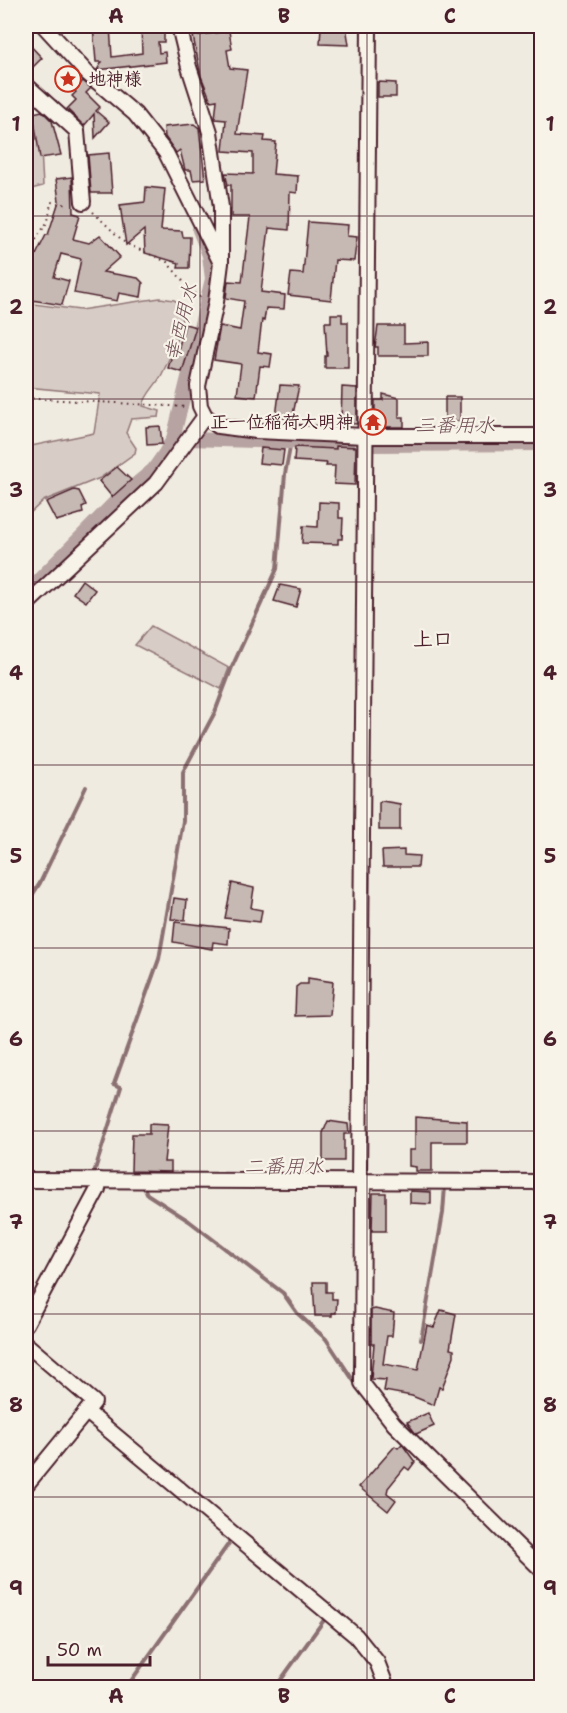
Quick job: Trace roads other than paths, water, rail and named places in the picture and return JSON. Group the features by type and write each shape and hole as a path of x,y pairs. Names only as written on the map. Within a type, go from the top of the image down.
{"street":[{"path":"44,26 88,74 135,114 166,153 221,263"},
{"path":"179,26 189,67 210,132 221,207 221,263 216,302 200,372 198,396 205,416 218,426 241,429 365,436 542,436"},
{"path":"369,26 365,436 362,1383 394,1425 542,1570"},
{"path":"26,85 76,131 83,202"},
{"path":"26,605 156,483 205,416"},
{"path":"26,1180 362,1184 542,1182"},
{"path":"26,1324 98,1189 99,1180"},
{"path":"26,1344 94,1402 26,1485"},
{"path":"87,1412 356,1636 377,1662 387,1688"}],"waterway":[{"name":"幸西用水","path":"26,593 117,500 153,470 173,439 212,279 209,255 199,230"},
{"name":"三番用水","path":"188,439 348,444"},
{"path":"93,1176 121,1087 114,1084 159,959 183,821 183,772 215,712 232,667 277,569 285,474 291,442"},
{"name":"三番用水","path":"368,445 542,444"},
{"path":"26,905 40,883 86,787"},
{"path":"143,1185 147,1194 189,1221 283,1293 297,1313 326,1339 357,1386"},
{"path":"421,1340 443,1213 445,1186"},
{"path":"126,1688 232,1539"},
{"path":"275,1688 324,1620"}],"place":[{"name":"地神様","path":"68,79"},
{"name":"正一位稲荷大明神","path":"373,422"}],"district":[{"name":"上口","path":"433,639"}],"water label":[{"name":"二番用水","path":"284,1166"}]}
